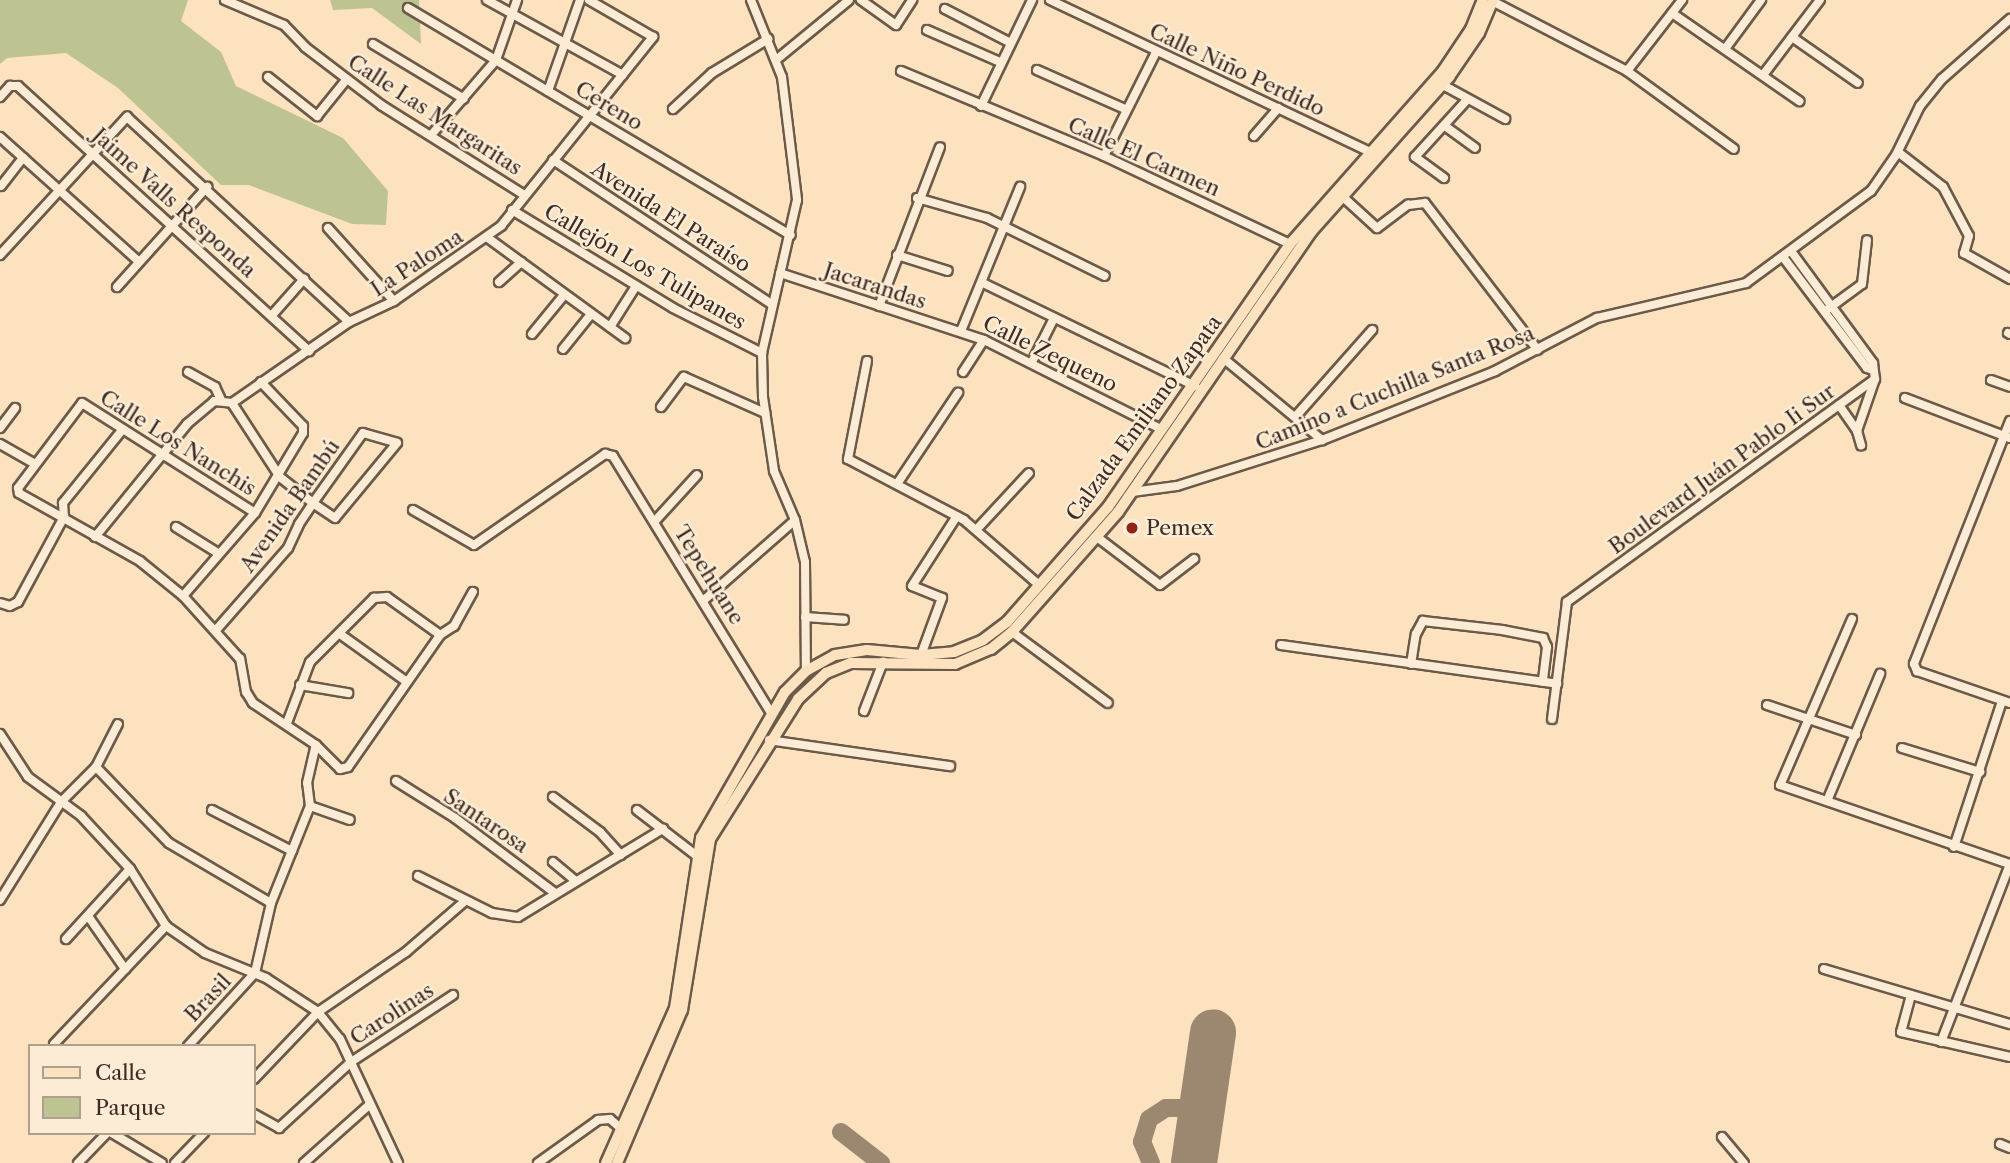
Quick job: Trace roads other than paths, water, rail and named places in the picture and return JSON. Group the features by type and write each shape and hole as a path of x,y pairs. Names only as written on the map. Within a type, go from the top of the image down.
{"main road":[{"name":"Calzada Emiliano Zapata","path":"606,1163 625,1131 682,1010 710,839 769,740 798,699 826,673 851,663 883,662 916,667 955,664 991,649 1012,632 1097,537 1132,492 1196,387 1290,244 1449,63 1483,0"},
{"name":"Calzada Emiliano Zapata","path":"617,1163 625,1131 675,1008 688,946 701,838 772,714 806,671 819,662 867,650 921,655 954,652 983,640 1007,622 1108,507 1161,429 1223,358 1298,249 1443,85 1479,33 1492,0"},
{"path":"819,662 826,673"}],"street":[{"name":"Calle Las Margaritas","path":"225,0 284,25 346,80 523,194"},
{"path":"487,0 623,75"},
{"path":"432,134 496,60 517,0"},
{"path":"548,91 580,0"},
{"name":"La Paloma","path":"232,403 349,322 394,301 488,238 591,116 653,37 589,0"},
{"path":"751,0 782,77 797,200 792,235 771,303 762,353 765,413 774,471 795,520 805,562 806,671"},
{"path":"776,60 849,0"},
{"path":"861,0 896,25 912,0"},
{"path":"981,106 1009,42 1032,0"},
{"path":"1492,0 1627,71 1734,149"},
{"path":"1627,71 1682,0"},
{"path":"1725,49 1761,0"},
{"path":"1763,75 1820,0"},
{"name":"Calle Niño Perdido","path":"1053,1 1372,153"},
{"name":"Cereno","path":"408,8 792,235"},
{"path":"945,9 1009,42"},
{"path":"1672,13 1799,101"},
{"name":"Camino a Cuchilla Santa Rosa","path":"1132,492 1177,486 1322,440 1538,350 1597,318 1746,283 1871,191 1898,152 1920,106 1942,79 2010,19"},
{"path":"927,30 1000,62"},
{"path":"1792,37 1858,83"},
{"path":"673,109 712,73 768,39"},
{"path":"373,44 464,99"},
{"path":"1104,156 1125,109 1156,52"},
{"path":"1037,70 1125,109"},
{"name":"Calle El Carmen","path":"901,71 1104,156 1290,244"},
{"path":"268,77 317,116 346,80"},
{"name":"Jaime Valls Responda","path":"0,97 13,85 171,222 273,314 309,351"},
{"path":"1443,85 1466,101 1505,119"},
{"path":"1444,178 1415,157 1466,101"},
{"path":"1254,136 1278,108"},
{"path":"0,255 91,153 127,117 207,187 349,322"},
{"path":"1445,126 1475,148"},
{"path":"0,137 137,260"},
{"path":"879,306 917,198 940,147"},
{"path":"1898,152 1943,187 1969,236 1964,253 2010,279"},
{"path":"1,186 23,158"},
{"name":"Avenida El Paraíso","path":"553,160 771,303"},
{"path":"117,287 171,222 207,187"},
{"path":"961,331 983,283 1002,226 1020,187"},
{"path":"1343,197 1377,228 1408,205 1425,203 1538,350"},
{"path":"917,198 1002,226 1105,275"},
{"name":"Callejón Los Tulipanes","path":"512,210 636,286 762,353"},
{"path":"328,228 394,301"},
{"path":"488,238 625,338"},
{"path":"1826,310 1862,284 1867,240"},
{"path":"1791,251 1826,310"},
{"path":"897,255 948,271"},
{"path":"1783,257 1874,374 1857,431"},
{"path":"499,282 521,262"},
{"name":"Jacarandas","path":"780,273 961,331"},
{"path":"273,314 304,278"},
{"path":"983,283 1196,387"},
{"path":"610,327 636,286"},
{"path":"531,334 564,295"},
{"path":"563,349 591,314"},
{"path":"1033,360 1054,318"},
{"path":"1296,416 1372,330"},
{"name":"Calle Zequeno","path":"961,331 1033,360 1161,429"},
{"path":"963,372 984,340"},
{"path":"1223,358 1322,440"},
{"path":"867,361 848,459 977,529 1039,585"},
{"path":"188,372 215,387 221,400 232,403 280,477 313,503"},
{"name":"Boulevard Juán Pablo Ii Sur","path":"1552,719 1567,603 1839,405 1874,374"},
{"path":"661,407 684,377 765,413"},
{"path":"1991,380 2010,387"},
{"path":"183,596 255,513 280,477 304,430 261,382"},
{"path":"897,484 958,393"},
{"path":"1905,398 2007,437"},
{"path":"95,537 187,424 221,400"},
{"name":"Calle Los Nanchis","path":"34,464 82,403 255,513"},
{"path":"1839,405 1857,431 1861,445"},
{"path":"0,428 15,408"},
{"path":"1954,846 2006,702 1917,671 1914,664 2007,437 2010,421"},
{"path":"0,603 10,606 18,602 64,517 63,503 123,429"},
{"name":"Avenida Bambú","path":"216,630 288,548 313,503 363,433 397,443 339,517 313,503"},
{"path":"0,444 34,464 25,473 19,493 140,561 183,596 240,659 246,692 253,703 287,723 345,769 440,635 454,626 473,592"},
{"name":"Tepehuane","path":"413,510 474,545 605,454 613,456 772,714"},
{"path":"977,529 1029,472"},
{"path":"655,521 698,475"},
{"path":"921,655 942,598 912,586 957,516"},
{"path":"704,600 795,520"},
{"path":"176,527 218,553"},
{"path":"1097,537 1160,585 1194,559"},
{"path":"287,723 310,662 380,597 440,635"},
{"path":"804,617 844,621"},
{"path":"1852,619 1780,785 2010,864 1941,1042"},
{"path":"1411,664 1419,623 1447,623 1544,638 1547,647 1543,682"},
{"path":"1012,632 1108,703"},
{"path":"340,634 408,682"},
{"path":"1281,645 1558,684"},
{"path":"864,711 883,662"},
{"path":"1827,801 1880,674"},
{"path":"300,685 348,693"},
{"path":"1767,705 1856,735"},
{"path":"0,900 61,803 96,768 118,724"},
{"path":"0,734 28,777 90,825 130,869 166,926 205,953 255,974 318,1012 351,1062 368,1106 398,1163"},
{"path":"769,740 950,766"},
{"path":"255,974 271,903 310,806 307,783 316,745"},
{"path":"1902,748 1980,772"},
{"path":"96,768 169,844 271,903"},
{"name":"Santarosa","path":"396,781 455,818 555,892"},
{"path":"553,797 600,832 621,855"},
{"path":"310,806 350,820"},
{"path":"212,810 292,851"},
{"path":"637,810 697,856"},
{"path":"418,876 492,913 518,917 555,892 663,829"},
{"path":"553,862 576,881"},
{"path":"66,939 130,869"},
{"path":"256,1077 318,1012 406,952 465,901"},
{"path":"88,916 125,969"},
{"path":"54,1044 166,926"},
{"path":"1824,969 2010,1024"},
{"name":"Brasil","path":"190,1044 255,974"},
{"name":"Carolinas","path":"256,1115 279,1128 351,1062 453,995"},
{"path":"1912,995 1901,1032 2010,1057"},
{"path":"304,1163 368,1106"},
{"path":"538,1163 598,1120 610,1119 625,1131"},
{"path":"78,1163 108,1135"},
{"path":"113,1135 162,1163"},
{"path":"174,1163 202,1135"},
{"path":"1722,1138 1744,1163"},
{"path":"2000,1144 2010,1147"}],"place":[{"name":"Pemex","path":"1132,528"}]}
